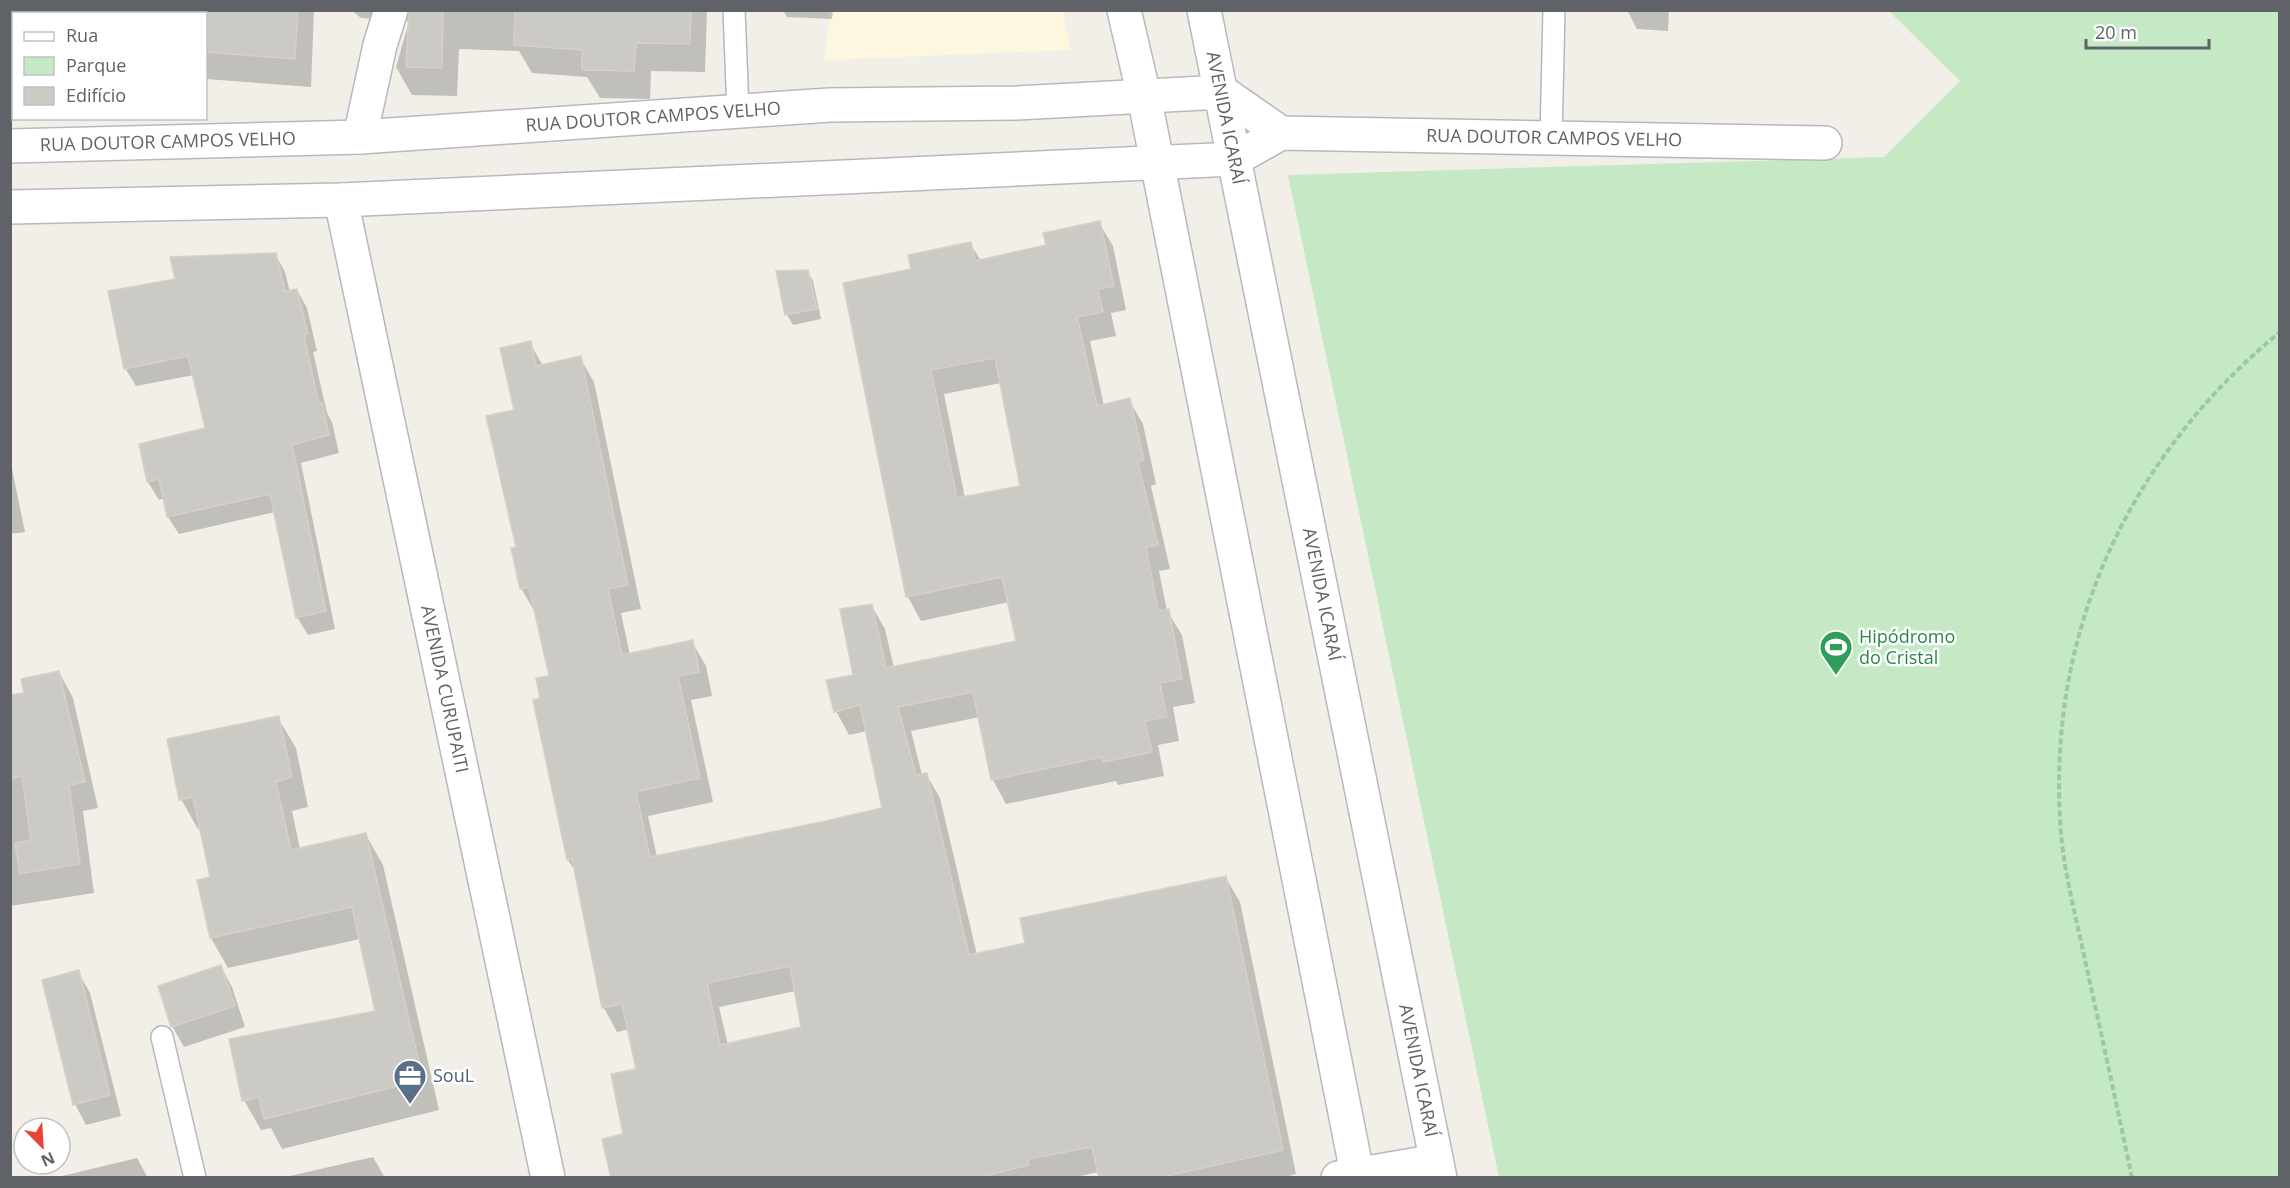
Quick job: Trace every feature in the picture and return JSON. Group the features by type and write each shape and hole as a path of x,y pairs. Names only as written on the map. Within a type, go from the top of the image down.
{"main road":[{"path":"360,137 380,45 391,10"},
{"path":"1124,10 1144,96 1351,1176 1438,1169"},
{"name":"AVENIDA ICARAÍ","path":"1204,10 1438,1169"},
{"path":"10,207 341,200 1235,159 1281,133 1222,92"},
{"name":"RUA DOUTOR CAMPOS VELHO","path":"10,146 360,137 830,105 1017,103 1222,92"},
{"name":"RUA DOUTOR CAMPOS VELHO","path":"1281,133 1825,142"},
{"name":"AVENIDA CURUPAITI","path":"341,200 548,1178"}],"lane":[{"path":"734,10 738,111"},
{"path":"1551,138 1554,10"},
{"path":"162,1037 195,1178"}],"path":[{"path":"2132,1178 2069,891 2061,822 2059,775 2063,717 2073,659 2088,603 2110,548 2136,497 2168,448 2205,402 2246,360 2280,332"}],"shaded area":[{"path":"830,10 1063,11 1070,50 825,60"}],"green space":[{"name":"Hipódromo do Cristal","path":"1889,11 2279,11 2279,1177 1499,1177 1288,175 1884,157 1960,81"}],"building":[{"path":"206,10 298,10 295,59 207,52"},
{"path":"409,10 443,10 442,68 406,67"},
{"path":"515,10 691,10 690,44 636,43 634,71 582,70 582,50 514,45"},
{"path":"1100,221 1114,286 1098,289 1103,312 1077,317 1097,406 1130,398 1144,460 1138,462 1158,545 1146,547 1158,611 1169,609 1182,679 1160,683 1167,717 1145,721 1152,752 1103,762 1102,757 991,780 973,692 898,707 916,775 927,773 969,955 1025,943 1020,918 1226,876 1283,1150 1157,1178 1099,1178 1092,1147 1028,1159 1029,1165 976,1178 611,1178 602,1139 623,1134 611,1074 636,1069 622,1004 602,1008 572,859 567,860 533,700 540,698 536,678 549,676 529,587 520,589 511,548 516,547 486,416 514,410 500,348 531,341 536,366 581,356 628,585 608,589 622,655 693,640 699,672 678,676 700,778 636,792 650,857 821,822 882,808 860,705 834,712 826,680 853,675 840,609 872,604 886,668 1016,641 1002,577 906,597 843,283 911,269 908,255 971,242 975,261 1046,245 1043,233","holes":["995,358 1020,486 957,498 931,370","790,966 801,1027 720,1045 707,983"]},
{"path":"276,253 285,291 297,289 308,334 304,335 319,404 322,403 329,435 292,445 326,611 296,618 270,494 167,517 159,479 147,482 139,444 205,428 188,356 124,369 108,291 175,279 170,257"},
{"path":"808,270 817,309 785,315 776,271"},
{"path":"59,671 85,782 69,785 80,864 20,874 15,843 31,840 22,776 10,779 10,695 24,693 21,679"},
{"path":"279,716 292,777 276,782 291,850 366,833 423,1080 264,1119 259,1097 242,1101 229,1039 375,1011 352,907 210,938 197,880 210,877 193,797 179,800 167,739"},
{"path":"221,965 235,1006 171,1027 158,986"},
{"path":"79,970 110,1095 73,1105 42,980"}],"place":[{"name":"Hipódromo do Cristal","path":"1836,676"},
{"name":"SouL","path":"410,1105"}]}
